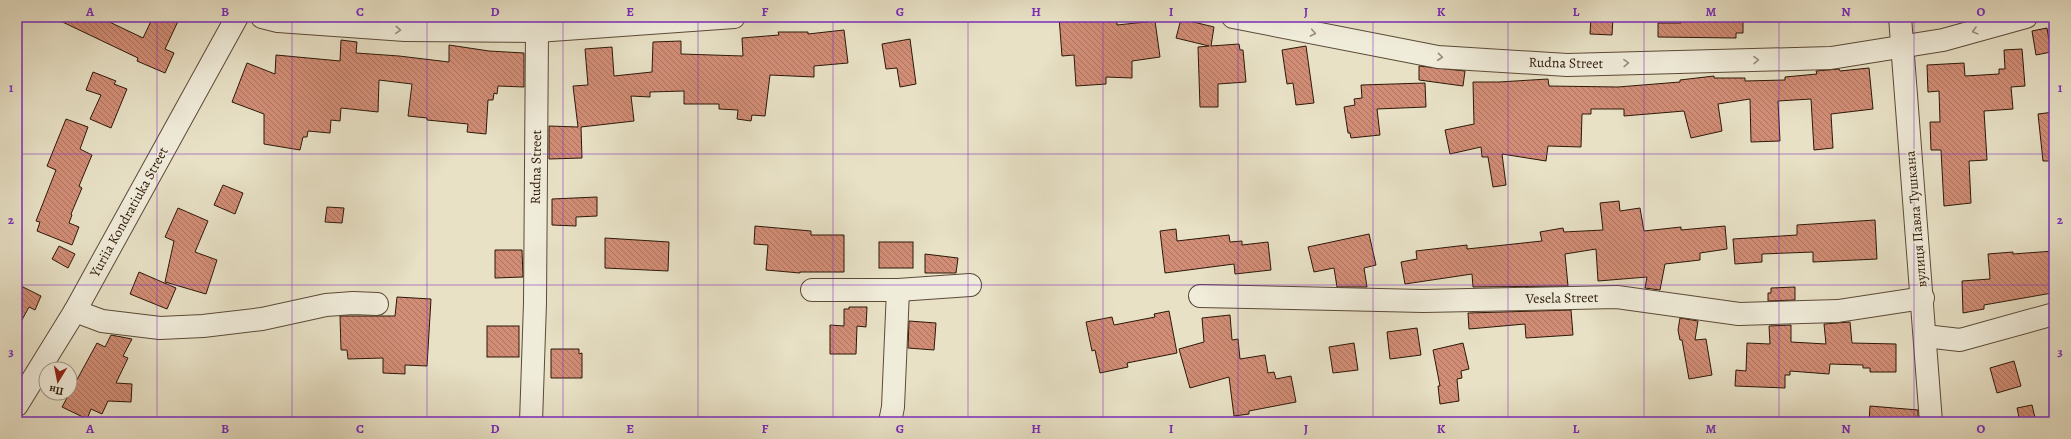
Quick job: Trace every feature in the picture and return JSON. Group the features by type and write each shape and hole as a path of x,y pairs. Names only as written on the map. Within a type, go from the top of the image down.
{"street":[{"name":"Yuriia Kondratiuka Street","path":"17,405 75,310 237,17"},
{"path":"262,17 278,21 405,30 537,31 734,17"},
{"name":"Rudna Street","path":"1233,17 1438,57 1567,65 1831,58 1943,40 2026,17"},
{"name":"вулиця Павла Тушкана","path":"1900,17 1931,422"},
{"name":"Rudna Street","path":"531,422 535,302 537,31"},
{"path":"812,290 898,290 970,285"},
{"path":"890,422 893,407 898,290"},
{"name":"Vesela Street","path":"1200,296 1423,301 1617,297 1739,314 1838,311 1922,298"},
{"path":"75,310 102,321 160,328 203,326 262,319 326,305 353,303 377,304"},
{"path":"1925,336 1960,340 2054,314"}],"building":[{"path":"52,17 99,17 143,38 153,17 180,17 165,49 174,53 165,73 137,61 138,58"},
{"path":"1059,17 1117,17 1117,25 1155,21 1160,57 1132,61 1132,78 1106,77 1106,84 1076,86 1074,55 1062,56"},
{"path":"1591,17 1613,17 1612,35 1590,34"},
{"path":"1681,17 1743,17 1743,33 1736,33 1736,38 1658,37 1658,23 1681,23"},
{"path":"1181,19 1214,27 1211,46 1239,44 1240,50 1243,50 1246,82 1218,84 1218,107 1200,107 1198,47 1209,46 1176,38"},
{"path":"2047,28 2051,52 2036,55 2032,31"},
{"path":"844,30 848,63 814,66 814,77 770,75 765,116 752,115 751,121 737,119 738,110 719,109 719,104 684,104 684,91 650,92 650,97 631,96 634,121 581,127 582,158 549,159 549,126 578,127 573,86 588,85 585,49 612,47 614,76 652,72 653,42 681,41 681,54 743,56 742,38 779,35 778,32 808,32 808,34"},
{"path":"910,39 916,84 900,87 897,68 886,69 882,44"},
{"path":"341,40 357,42 356,53 449,62 449,45 489,51 524,53 524,87 498,86 497,94 494,93 493,100 488,100 486,134 467,132 468,124 427,120 427,118 408,116 412,84 379,80 378,112 341,108 340,121 331,120 330,133 308,131 307,137 303,137 300,150 264,144 264,114 232,102 247,63 275,74 276,55 340,61"},
{"path":"1306,46 1314,103 1296,105 1293,83 1287,84 1282,50"},
{"path":"2022,49 2025,86 2011,87 2013,109 1984,111 1987,160 1969,161 1971,203 1944,206 1941,150 1931,150 1930,122 1940,122 1939,91 1928,92 1927,65 1964,63 1965,76 1999,74 1999,69 2005,69 2004,50"},
{"path":"1419,66 1465,71 1463,86 1419,80"},
{"path":"1869,68 1873,109 1831,114 1833,148 1814,150 1811,99 1778,101 1780,141 1751,142 1750,99 1718,104 1722,131 1691,138 1684,111 1624,116 1624,109 1591,109 1591,114 1582,114 1581,147 1548,146 1546,161 1502,154 1506,185 1493,187 1488,157 1482,157 1481,147 1450,154 1445,130 1474,124 1473,82 1548,79 1549,86 1618,87 1680,82 1680,80 1714,76 1714,78 1745,78 1745,81 1785,80 1785,77 1817,74 1816,71 1839,69 1840,71"},
{"path":"93,72 116,81 114,84 127,89 111,128 90,119 101,95 86,90"},
{"path":"1425,83 1426,107 1377,109 1380,135 1351,138 1350,133 1348,133 1344,107 1355,105 1354,99 1362,98 1361,85"},
{"path":"2054,112 2054,161 2043,161 2038,114"},
{"path":"66,119 88,127 80,149 92,155 79,186 82,188 71,214 69,223 79,227 72,245 37,231 40,222 36,221 56,170 47,166"},
{"path":"223,185 243,193 235,214 214,205"},
{"path":"597,197 597,216 576,217 576,226 552,225 552,199"},
{"path":"1619,201 1620,211 1640,208 1644,231 1681,227 1681,230 1725,226 1727,249 1700,253 1700,260 1665,264 1660,290 1645,288 1647,277 1598,281 1596,249 1565,254 1568,286 1473,287 1472,274 1405,284 1401,262 1417,259 1416,251 1467,245 1467,249 1542,241 1540,232 1563,228 1564,232 1603,230 1600,203"},
{"path":"327,207 344,208 342,223 325,222"},
{"path":"178,208 208,221 195,252 217,260 206,294 165,282 174,241 165,237"},
{"path":"1875,220 1877,259 1813,262 1813,252 1762,254 1762,262 1735,264 1733,239 1797,235 1797,225"},
{"path":"755,226 811,231 811,235 844,235 844,272 800,273 766,270 768,245 754,244"},
{"path":"1176,229 1177,241 1229,235 1230,242 1242,241 1242,245 1268,242 1271,270 1235,274 1234,264 1165,273 1160,231"},
{"path":"1369,234 1376,265 1364,268 1367,287 1337,287 1334,268 1314,272 1308,247"},
{"path":"605,238 669,242 668,271 605,268"},
{"path":"879,242 913,242 913,268 879,268"},
{"path":"59,246 75,254 68,268 52,259"},
{"path":"495,250 522,250 523,277 495,278"},
{"path":"2054,251 2054,277 2049,278 2052,293 1984,305 1984,309 1963,313 1962,281 1990,279 1988,254"},
{"path":"925,254 958,258 956,273 925,273"},
{"path":"139,272 176,288 167,309 130,294"},
{"path":"17,284 41,296 35,310 29,307 17,329"},
{"path":"1795,287 1795,300 1768,301 1768,293 1771,293 1771,288"},
{"path":"397,297 431,299 427,366 405,365 405,374 383,373 383,358 348,359 347,350 341,350 340,316 395,316"},
{"path":"849,307 867,307 866,327 857,326 856,354 830,354 830,325 844,326 844,309 849,309"},
{"path":"1571,310 1573,335 1526,338 1525,324 1469,329 1468,313"},
{"path":"1169,311 1177,353 1127,363 1128,367 1100,373 1095,350 1092,351 1086,322 1112,317 1114,325 1155,317 1154,314"},
{"path":"1230,315 1232,340 1238,339 1240,359 1265,355 1268,373 1274,372 1276,379 1291,376 1296,402 1249,411 1249,414 1234,416 1229,377 1190,388 1179,349 1204,342 1202,318"},
{"path":"1680,318 1698,321 1695,340 1706,339 1712,375 1689,379 1682,340 1680,340 1678,330"},
{"path":"909,321 936,323 934,350 908,348"},
{"path":"1850,322 1852,343 1896,344 1896,372 1870,372 1870,368 1863,368 1863,365 1830,364 1829,374 1790,371 1790,375 1785,375 1785,388 1735,386 1736,370 1746,371 1747,343 1770,344 1769,326 1791,325 1791,342 1826,344 1824,324"},
{"path":"487,326 519,326 519,357 487,357"},
{"path":"1417,328 1421,355 1390,359 1387,332"},
{"path":"111,335 132,339 123,356 128,358 116,383 132,384 131,402 108,401 102,414 91,409 87,419 62,407 65,401 78,401 78,378 97,343 105,347"},
{"path":"1354,343 1358,370 1333,373 1329,347"},
{"path":"1463,343 1469,369 1461,371 1462,378 1457,379 1459,401 1440,404 1438,386 1440,386 1433,350"},
{"path":"551,349 579,349 579,354 582,353 582,378 551,378"},
{"path":"2014,361 2021,386 1997,393 1990,368"},
{"path":"2032,405 2036,422 2020,422 2017,408"},
{"path":"1870,406 1918,410 1918,422 1869,422"}]}
